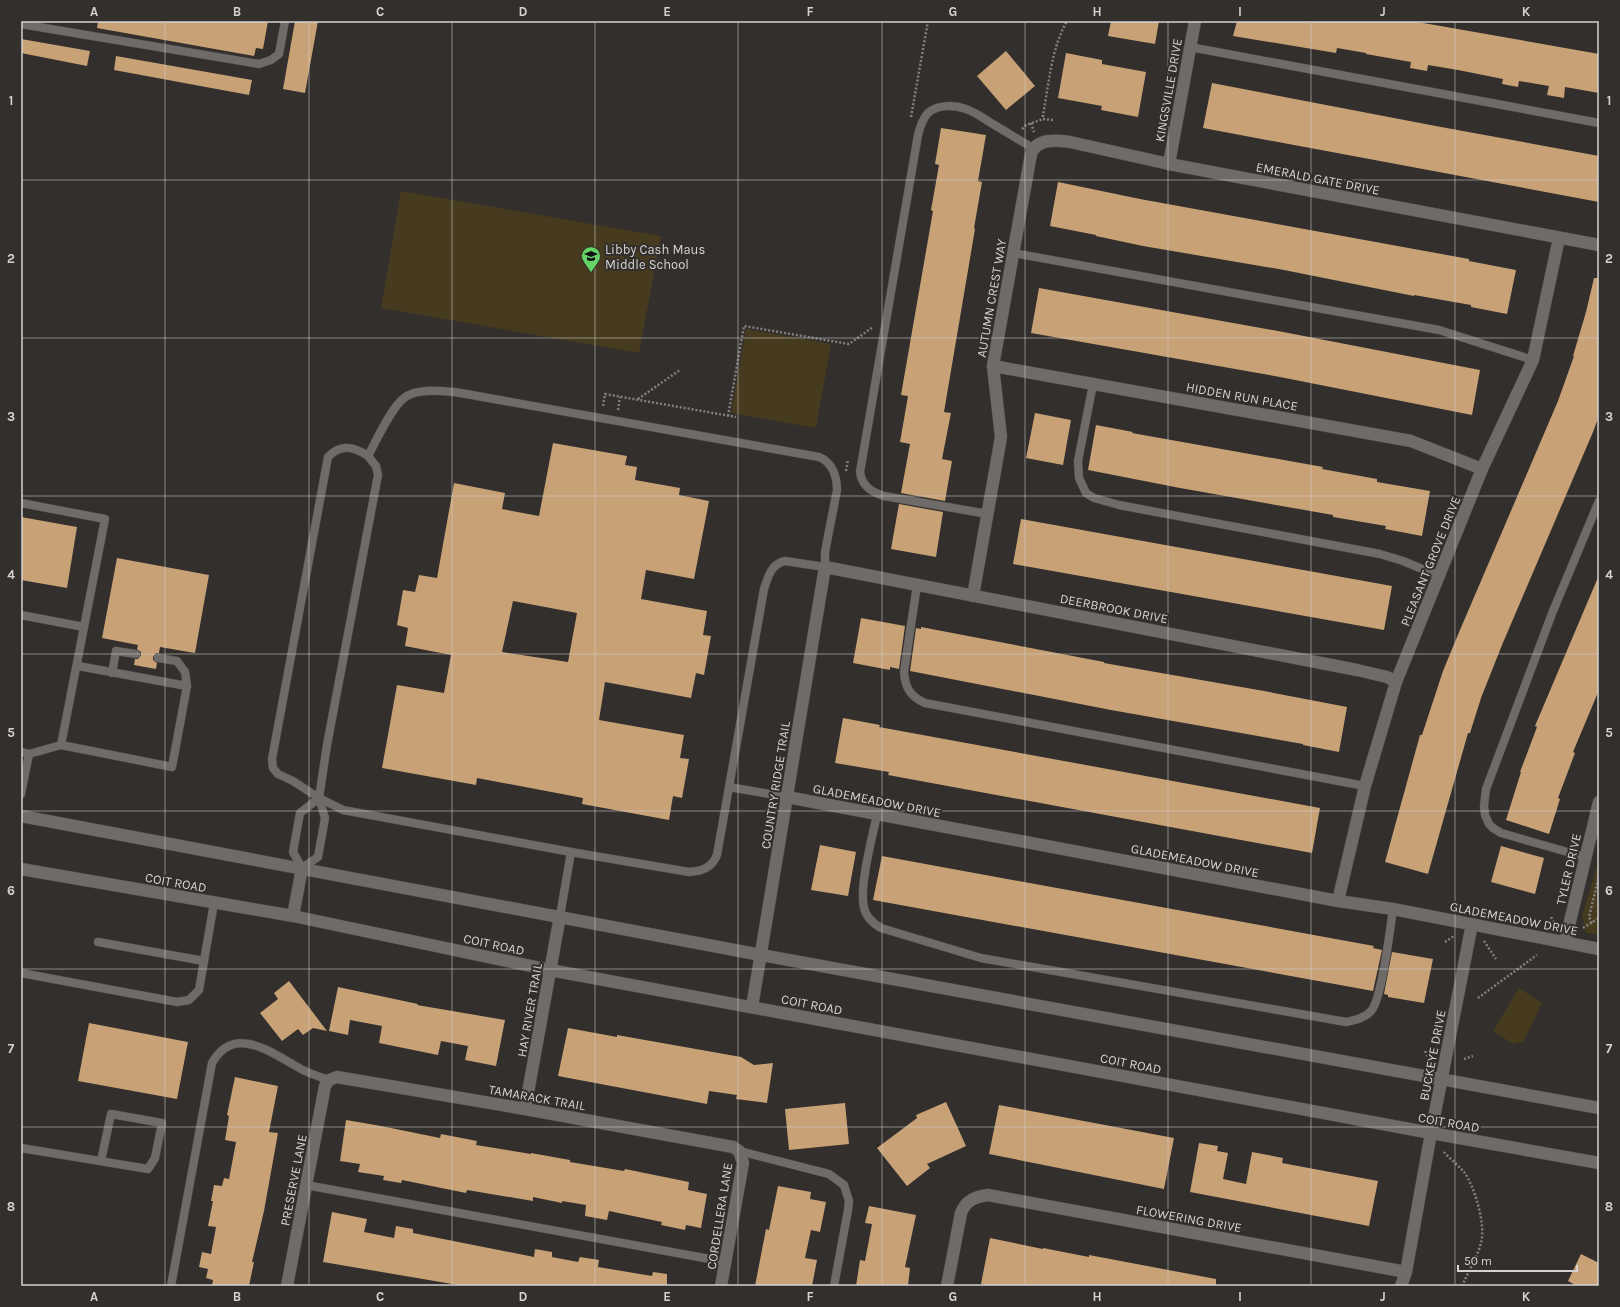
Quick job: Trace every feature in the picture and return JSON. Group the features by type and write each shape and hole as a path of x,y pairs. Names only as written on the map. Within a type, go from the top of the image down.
{"street":[{"name":"KINGSVILLE DRIVE","path":"1169,164 1195,21"},
{"name":"EMERALD GATE DRIVE","path":"1033,148 1042,142 1054,139 1169,164 1599,245"},
{"name":"AUTUMN CREST WAY","path":"973,596 1002,437 993,366 1033,148"},
{"name":"PLEASANT GROVE DRIVE","path":"1338,901 1365,786 1396,682 1482,469 1533,360 1559,238"},
{"name":"HIDDEN RUN PLACE","path":"993,366 1411,441 1482,469"},
{"name":"DEERBROOK DRIVE","path":"825,567 1357,670 1387,677 1396,682"},
{"name":"COUNTRY RIDGE TRAIL","path":"752,1007 825,567"},
{"name":"GLADEMEADOW DRIVE","path":"787,797 1338,901 1393,909 1599,949"},
{"name":"TYLER DRIVE","path":"1565,942 1599,802"},
{"path":"21,816 560,916 761,955 1599,1108"},
{"path":"293,916 302,868"},
{"name":"COIT ROAD","path":"21,869 293,916 550,970 1599,1163"},
{"name":"HAY RIVER TRAIL","path":"525,1109 560,916"},
{"name":"BUCKEYE DRIVE","path":"1401,1286 1406,1272 1431,1133 1472,924"},
{"name":"TAMARACK TRAIL","path":"329,1080 341,1077 726,1145 739,1151"},
{"name":"PRESERVE LANE","path":"287,1286 325,1086 329,1080"},
{"name":"CORDELLERA LANE","path":"721,1286 743,1163 739,1151"},
{"name":"FLOWERING DRIVE","path":"947,1286 961,1213 968,1202 978,1197 988,1195 1406,1272"}],"lane":[{"path":"21,24 259,64 271,60 279,54 285,21"},
{"path":"1190,47 1599,123"},
{"path":"988,514 884,496 872,492 861,478 860,472 918,135 923,119 929,112 946,106 967,109 1033,148"},
{"path":"1013,253 1439,330 1533,360"},
{"path":"1093,384 1077,469 1080,484 1086,492 1094,498 1119,505 1380,554 1403,561 1439,576"},
{"path":"319,798 300,813 293,852 302,868 318,857 325,818 319,798 327,745 378,475 376,466 368,456 361,451 349,447 336,449 328,457 272,759 273,768 278,774 293,781 319,798 343,810 689,872 705,869 712,863 717,855 764,589 768,578 775,565 780,562 825,567 825,552 837,482 833,469 827,461 821,458 455,392 428,391 404,398 390,416 368,456"},
{"path":"1585,857 1501,833 1489,824 1485,815 1484,806 1486,789 1497,759 1553,611 1599,501"},
{"path":"21,503 105,519 78,666 61,745"},
{"path":"917,585 904,679 908,691 918,700 933,705 1365,786"},
{"path":"21,615 84,627"},
{"path":"112,673 116,651 136,654"},
{"path":"21,752 30,754 61,745 172,767 187,686 185,672 177,661 158,658"},
{"path":"78,666 187,686"},
{"path":"21,794 30,754"},
{"path":"729,787 787,797"},
{"path":"877,814 863,884 864,909 872,923 882,928 981,958 1346,1022 1365,1016 1375,1005 1382,976 1393,909"},
{"path":"560,916 571,852"},
{"path":"21,973 177,1002 189,1000 199,990 214,903"},
{"path":"98,942 204,961"},
{"path":"171,1286 212,1063 218,1053 235,1044 254,1045 304,1071 329,1080"},
{"path":"21,1148 148,1169 155,1158 162,1123 111,1114 101,1161"},
{"path":"739,1151 829,1174 844,1185 849,1201 834,1286"},
{"path":"306,1185 726,1262"}],"path":[{"path":"910,123 928,21"},
{"path":"1043,119 1054,54 1059,37 1067,21"},
{"path":"1016,138 1026,125 1043,119 1053,120"},
{"path":"728,416 744,326 849,344 873,328 874,320"},
{"path":"637,400 680,370"},
{"path":"605,394 736,417"},
{"path":"618,411 620,397"},
{"path":"1592,923 1589,917 1599,876"},
{"path":"1551,917 1556,925"},
{"path":"1581,929 1599,918"},
{"path":"1445,942 1454,936"},
{"path":"1484,941 1496,959"},
{"path":"1478,998 1537,955"},
{"path":"1425,1051 1429,1059"},
{"path":"1464,1059 1473,1056"},
{"path":"1444,1152 1464,1172 1475,1194 1480,1215 1482,1232 1481,1243 1462,1286"}],"shaded area":[{"path":"401,191 661,236 639,353 381,308"},
{"path":"746,329 831,344 816,428 731,413"},
{"path":"1599,860 1599,935 1586,933 1582,915"},
{"path":"1519,988 1542,1003 1524,1041 1513,1044 1493,1031"}],"building":[{"path":"98,21 268,21 263,49 256,48 254,56 97,28"},
{"path":"295,21 318,21 305,93 283,89"},
{"path":"1111,21 1159,21 1155,44 1108,36"},
{"path":"1237,21 1412,21 1599,54 1599,93 1565,87 1564,98 1547,95 1549,86 1519,81 1518,87 1502,84 1503,79 1458,70 1428,65 1427,71 1410,68 1411,62 1366,53 1337,48 1336,53 1233,36"},
{"path":"21,39 90,51 87,66 21,53"},
{"path":"1006,51 1035,86 1006,110 977,76"},
{"path":"1066,53 1102,60 1102,64 1146,72 1138,117 1101,110 1102,106 1058,98"},
{"path":"116,56 252,80 249,95 114,70"},
{"path":"1212,83 1599,156 1599,202 1203,128"},
{"path":"941,128 986,135 978,181 982,182 975,229 944,412 951,413 942,459 952,461 945,501 901,493 910,444 900,442 908,396 901,395 933,211 931,210 939,165 935,164"},
{"path":"1058,182 1140,199 1469,259 1469,261 1516,270 1507,314 1471,307 1471,305 1414,296 1284,270 1143,246 1050,226"},
{"path":"1594,278 1599,278 1599,416 1481,698 1470,733 1468,733 1428,874 1385,862 1420,735 1422,735 1443,671 1457,637 1558,401 1574,356"},
{"path":"1039,288 1278,331 1480,370 1472,415 1280,377 1031,333"},
{"path":"1035,413 1071,420 1063,465 1026,458"},
{"path":"1096,425 1133,432 1132,433 1323,467 1322,469 1377,479 1377,482 1430,491 1422,536 1385,529 1386,526 1333,517 1333,515 1088,470"},
{"path":"553,443 627,456 625,465 637,467 635,480 680,488 679,495 709,501 694,579 646,570 641,599 707,611 703,635 711,636 704,675 696,673 691,698 605,682 599,720 684,735 680,758 689,759 682,798 673,796 669,820 582,804 583,798 477,778 476,785 382,768 397,685 444,693 451,655 405,646 408,628 397,625 403,590 415,592 419,575 437,578 454,483 505,493 502,509 539,516","holes":["513,601 577,613 568,662 502,652"]},
{"path":"899,504 943,512 936,557 891,549"},
{"path":"21,517 77,527 67,588 21,580"},
{"path":"1021,519 1392,586 1384,630 1013,564"},
{"path":"117,558 209,575 195,653 160,647 159,653 156,653 153,657 153,660 157,663 156,669 134,665 135,659 138,659 141,655 141,652 137,649 138,645 102,638"},
{"path":"1599,575 1599,690 1573,752 1575,753 1558,798 1560,799 1549,834 1506,820 1520,772 1537,727 1535,726"},
{"path":"861,618 905,626 899,669 890,667 890,670 853,663"},
{"path":"921,627 1104,663 1347,707 1339,752 910,671 916,628 921,629"},
{"path":"843,718 880,725 879,727 1320,808 1312,853 888,775 889,772 835,763"},
{"path":"820,845 856,852 848,896 811,890"},
{"path":"1501,846 1544,858 1535,894 1491,882"},
{"path":"882,856 1374,946 1373,948 1382,950 1373,991 873,900"},
{"path":"1392,952 1433,959 1424,1003 1388,997 1388,995 1384,994"},
{"path":"289,981 327,1031 313,1028 303,1035 298,1029 282,1041 260,1013 278,999 274,993"},
{"path":"338,987 418,1004 417,1005 505,1020 496,1066 465,1060 468,1046 441,1041 438,1055 379,1043 382,1026 350,1020 348,1035 329,1031"},
{"path":"89,1023 188,1042 177,1099 78,1081"},
{"path":"568,1028 741,1057 754,1065 773,1063 767,1103 736,1099 737,1095 709,1091 707,1104 558,1076"},
{"path":"235,1077 278,1086 269,1132 278,1133 264,1211 252,1262 254,1262 249,1286 212,1286 213,1280 206,1278 208,1269 199,1267 202,1252 211,1254 216,1227 208,1226 213,1201 211,1201 214,1185 222,1186 224,1178 229,1179 236,1142 225,1140 229,1116 227,1115"},
{"path":"946,1102 966,1146 927,1164 930,1168 907,1186 877,1148 917,1118 916,1115"},
{"path":"845,1103 849,1144 789,1150 785,1109"},
{"path":"999,1105 1174,1138 1164,1189 989,1154"},
{"path":"346,1120 440,1138 441,1134 477,1141 476,1145 531,1153 570,1160 570,1162 624,1171 625,1169 689,1182 688,1190 707,1194 701,1228 686,1225 685,1230 661,1225 662,1222 609,1211 607,1220 585,1216 586,1205 562,1201 562,1203 533,1197 533,1201 467,1190 466,1193 402,1180 401,1183 383,1180 384,1176 358,1172 360,1164 340,1161"},
{"path":"1199,1143 1218,1146 1217,1151 1228,1153 1223,1179 1246,1184 1252,1152 1283,1158 1282,1163 1378,1181 1369,1226 1190,1192"},
{"path":"778,1186 811,1192 810,1199 826,1202 820,1232 811,1230 805,1258 817,1260 812,1286 755,1286 766,1229 769,1230"},
{"path":"869,1206 916,1215 905,1267 910,1268 908,1286 856,1286 860,1260 865,1261 872,1224 865,1223"},
{"path":"332,1212 367,1219 364,1232 394,1238 396,1226 413,1229 413,1233 534,1257 535,1249 552,1252 552,1257 578,1262 580,1257 599,1260 598,1267 652,1276 653,1272 667,1274 667,1286 464,1286 323,1262"},
{"path":"990,1238 1043,1249 1089,1257 1089,1255 1216,1279 1216,1286 988,1286 981,1284"},
{"path":"1581,1254 1599,1263 1599,1286 1577,1286 1568,1281"}],"place":[{"name":"Libby Cash Maus Middle School","path":"591,273"}]}
